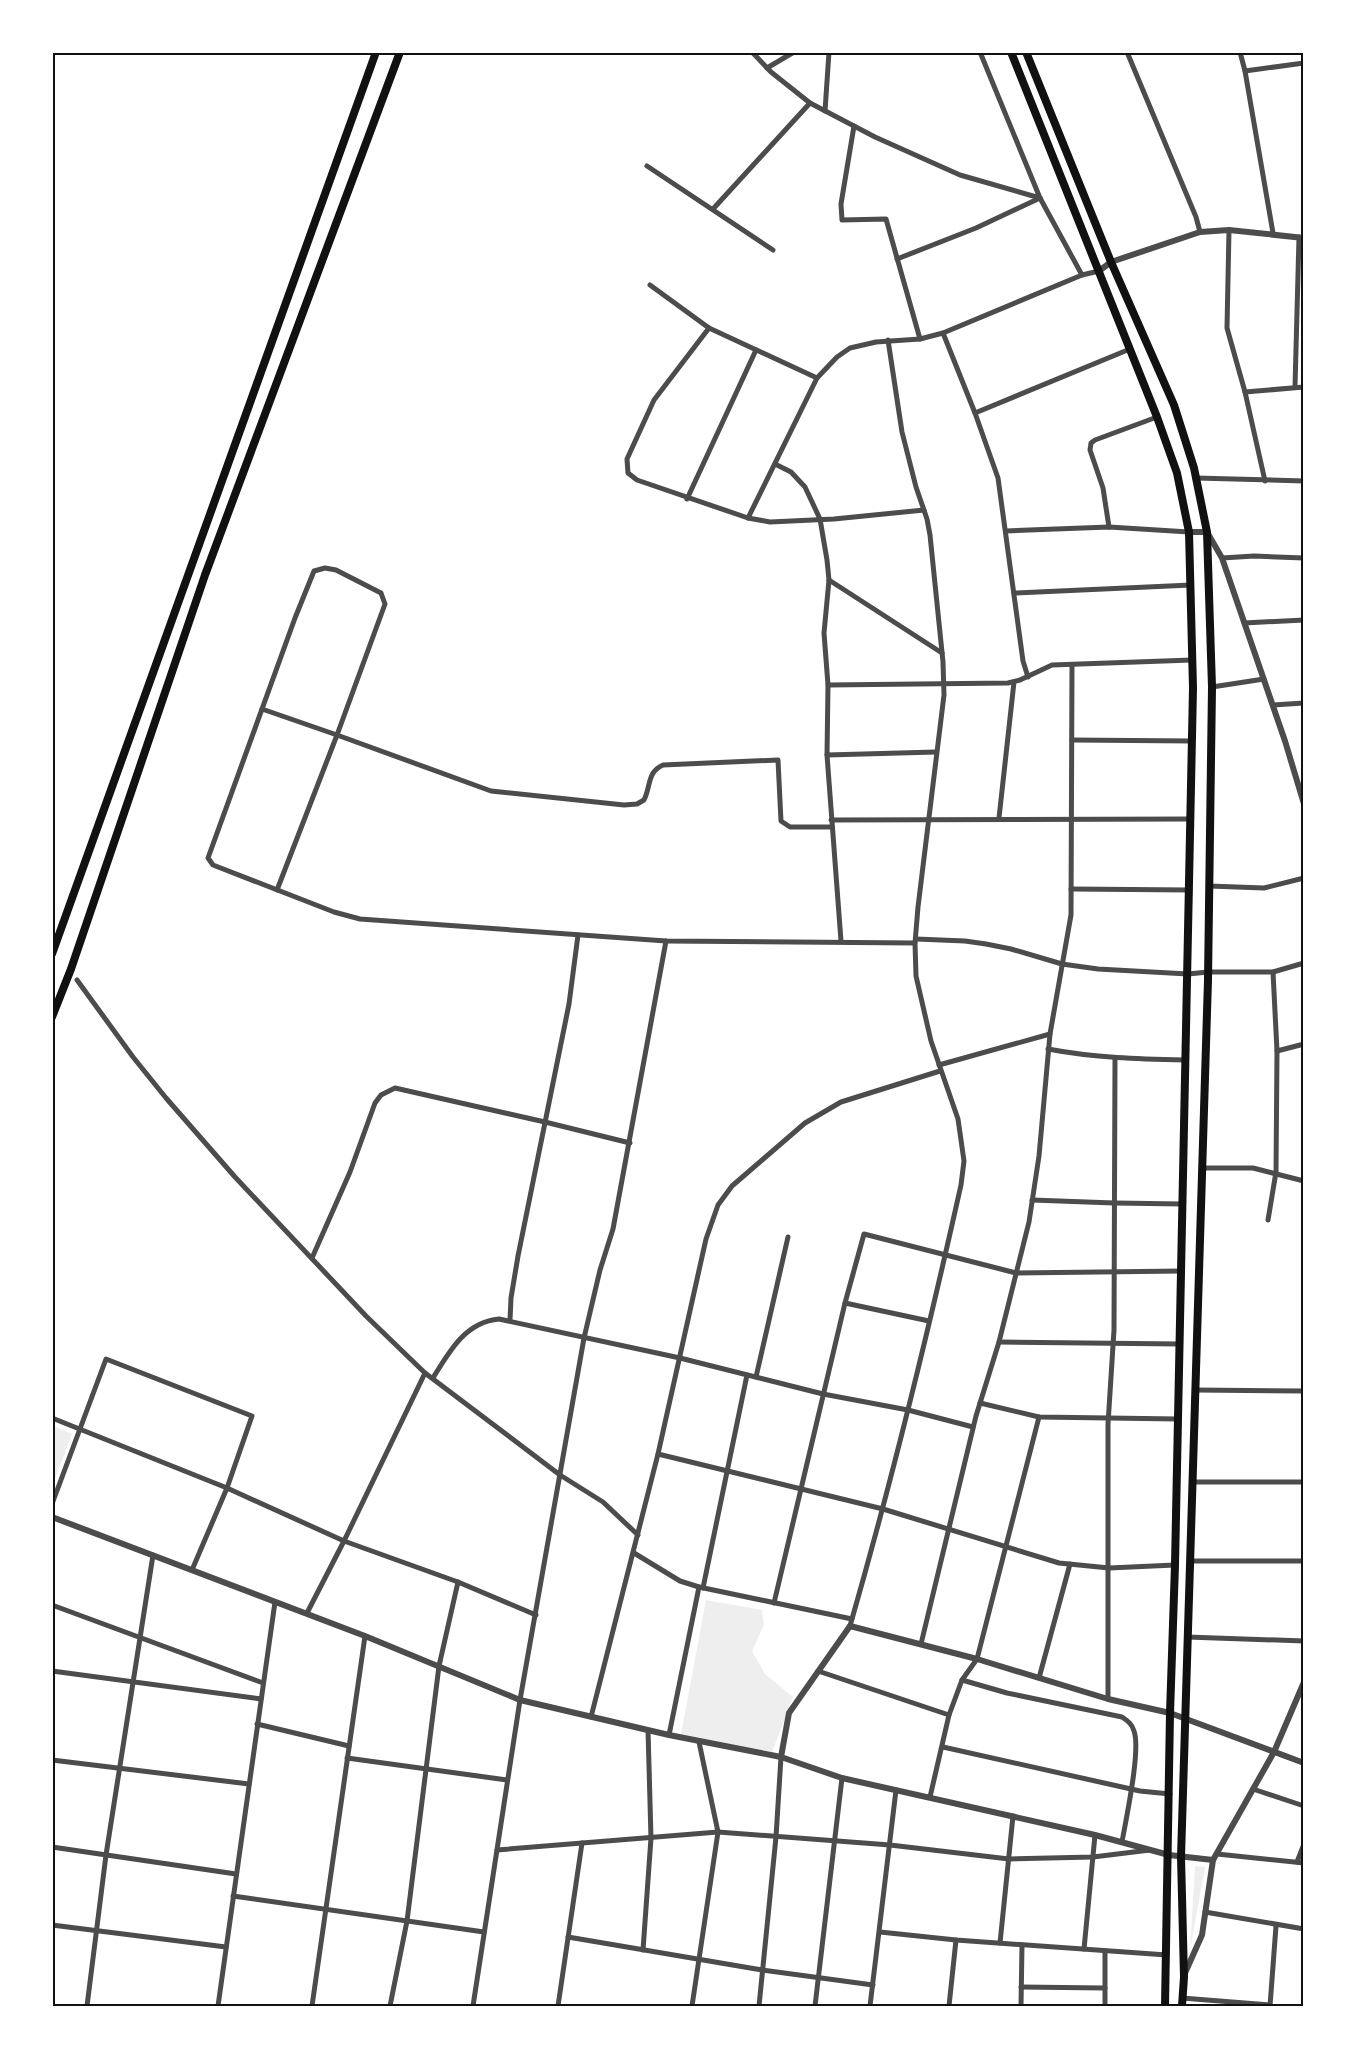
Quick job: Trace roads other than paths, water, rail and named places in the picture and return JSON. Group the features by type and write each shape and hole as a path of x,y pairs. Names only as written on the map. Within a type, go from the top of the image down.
{"main road":[{"path":"52,954 376,52"},
{"path":"52,1017 71,969 205,575 400,52"},
{"path":"1011,52 1157,417 1177,473 1189,532 1192,660 1190,890 1165,2007"},
{"path":"1026,52 1111,262 1174,405 1196,478 1207,532 1212,687 1208,972 1181,1857 1184,1977 1182,2002"}],"street":[{"path":"752,52 767,68 810,103 854,126 960,175 1040,198"},
{"path":"767,68 794,52"},
{"path":"825,111 829,52"},
{"path":"980,52 1040,198 1082,275"},
{"path":"1127,52 1196,217 1200,232"},
{"path":"1240,52 1273,233"},
{"path":"1245,71 1304,63"},
{"path":"713,209 810,103"},
{"path":"854,126 841,204 842,220 886,219 920,339"},
{"path":"646,166 773,250"},
{"path":"897,259 976,228 1040,198"},
{"path":"1228,230 1227,328 1245,392 1265,481"},
{"path":"748,518 817,378 842,352 888,340 920,339 943,333 1082,275 1099,271 1111,262 1200,232 1228,230 1273,233 1301,238 1295,387"},
{"path":"650,285 710,328 817,378"},
{"path":"710,328 654,400 626,464 628,473 633,478 687,499 748,518 770,522 924,510"},
{"path":"943,333 998,478 1023,661 1028,677"},
{"path":"759,2007 776,1837 781,1757 789,1713 851,1623 884,1509 945,1255 961,1185 964,1161 958,1119 931,1041 916,976 916,941 944,683 930,535 902,432 888,340"},
{"path":"1296,344 1304,344"},
{"path":"975,413 1130,349"},
{"path":"687,499 756,350"},
{"path":"1245,392 1304,387"},
{"path":"1109,527 1106,499 1090,450 1091,443 1157,417"},
{"path":"775,464 799,479 820,519 829,580 824,633 828,686 827,755 841,941"},
{"path":"1196,478 1304,481"},
{"path":"1006,531 1109,527 1207,532 1222,558 1304,804"},
{"path":"1222,558 1254,556 1304,558"},
{"path":"277,890 384,612 385,604 381,593 336,570 325,568 314,571 208,858 213,865 333,912 360,919 666,941 965,941 1011,949 1062,964 1098,969 1188,974 1273,972 1304,963"},
{"path":"829,580 942,653"},
{"path":"1014,593 1191,585"},
{"path":"1244,623 1304,620"},
{"path":"828,686 1014,682 1052,665 1192,660"},
{"path":"921,1644 973,1427 999,1342 1016,1273 1040,1156 1048,1049 1071,915 1072,665"},
{"path":"1212,687 1263,679"},
{"path":"999,818 1014,682"},
{"path":"1272,705 1304,703"},
{"path":"262,709 491,791 624,806 638,804 644,800 650,776 655,769 663,765 778,760 779,814 781,821 790,827 928,818 1191,819"},
{"path":"1072,740 1192,741"},
{"path":"827,755 936,752"},
{"path":"1209,886 1264,888 1304,878"},
{"path":"1071,889 1190,890"},
{"path":"510,1320 518,1256 568,1004 578,935"},
{"path":"473,2007 520,1700 584,1338 600,1270 613,1229 666,941"},
{"path":"1268,1220 1276,1172 1277,1051 1273,972"},
{"path":"77,980 166,1098 235,1177 366,1316 425,1373 560,1475 603,1502 638,1535"},
{"path":"591,1717 658,1454 709,1228 718,1205 732,1186 795,1132 829,1108 940,1068 1050,1034"},
{"path":"1277,1051 1304,1044"},
{"path":"1048,1049 1115,1059 1186,1060"},
{"path":"1108,1699 1108,1419 1114,1272 1115,1059"},
{"path":"312,1258 350,1172 375,1103 381,1095 395,1088 630,1143"},
{"path":"1202,1168 1253,1168 1276,1172 1304,1181"},
{"path":"1032,1200 1183,1203"},
{"path":"774,1603 845,1303 864,1234 1016,1273 1182,1271"},
{"path":"756,1377 788,1237"},
{"path":"845,1303 929,1321"},
{"path":"433,1378 449,1353 473,1327 489,1320 510,1320 680,1358 823,1394 908,1410 973,1427"},
{"path":"999,1342 1180,1344"},
{"path":"52,1504 106,1359 252,1416 227,1488 192,1570"},
{"path":"307,1613 345,1541 425,1373"},
{"path":"669,1735 747,1375"},
{"path":"1195,1390 1304,1391"},
{"path":"980,1403 1039,1417 1179,1419"},
{"path":"930,1797 949,1715 962,1680 976,1659 1039,1417"},
{"path":"52,1418 227,1488 345,1541 458,1582 536,1615"},
{"path":"658,1454 884,1509 1059,1563 1109,1568 1175,1565"},
{"path":"1192,1482 1304,1482"},
{"path":"52,1517 307,1613 520,1700 699,1742 781,1757 842,1778 1095,1835 1169,1855 1300,1863 1304,1844"},
{"path":"634,1553 680,1581 701,1588 774,1603 851,1623 1108,1699 1170,1713 1304,1763"},
{"path":"87,2007 106,1855 153,1555"},
{"path":"1190,1561 1304,1562"},
{"path":"1039,1678 1070,1564"},
{"path":"390,2007 407,1922 439,1666 458,1582"},
{"path":"218,2007 275,1602"},
{"path":"52,1605 263,1683"},
{"path":"312,2007 365,1636"},
{"path":"1187,1637 1304,1641"},
{"path":"52,1671 261,1700"},
{"path":"818,1671 949,1715"},
{"path":"962,1680 1007,1693 1122,1717 1131,1723 1136,1741 1122,1842"},
{"path":"1184,1977 1202,1935 1215,1857 1274,1752 1304,1682"},
{"path":"257,1724 349,1746"},
{"path":"643,1950 651,1838 648,1730"},
{"path":"692,2007 718,1832 699,1742"},
{"path":"943,1747 1131,1788 1170,1794"},
{"path":"347,1758 507,1780"},
{"path":"52,1760 249,1784"},
{"path":"815,2007 842,1778"},
{"path":"1252,1789 1304,1806"},
{"path":"870,2007 896,1790"},
{"path":"1000,1943 1012,1816"},
{"path":"497,1850 718,1832 890,1845 1009,1859 1093,1857 1152,1850"},
{"path":"1084,1950 1095,1835"},
{"path":"558,2007 582,1843"},
{"path":"52,1847 236,1874"},
{"path":"233,1896 484,1932"},
{"path":"1205,1912 1304,1929"},
{"path":"52,1925 226,1947"},
{"path":"1182,2002 1270,2006 1276,1926"},
{"path":"880,1932 956,1940 1167,1955"},
{"path":"568,1937 762,1970 873,1985"},
{"path":"949,2007 956,1940"},
{"path":"1021,2007 1022,1945"},
{"path":"1105,1951 1105,2007"},
{"path":"1021,1987 1105,1988"}]}
